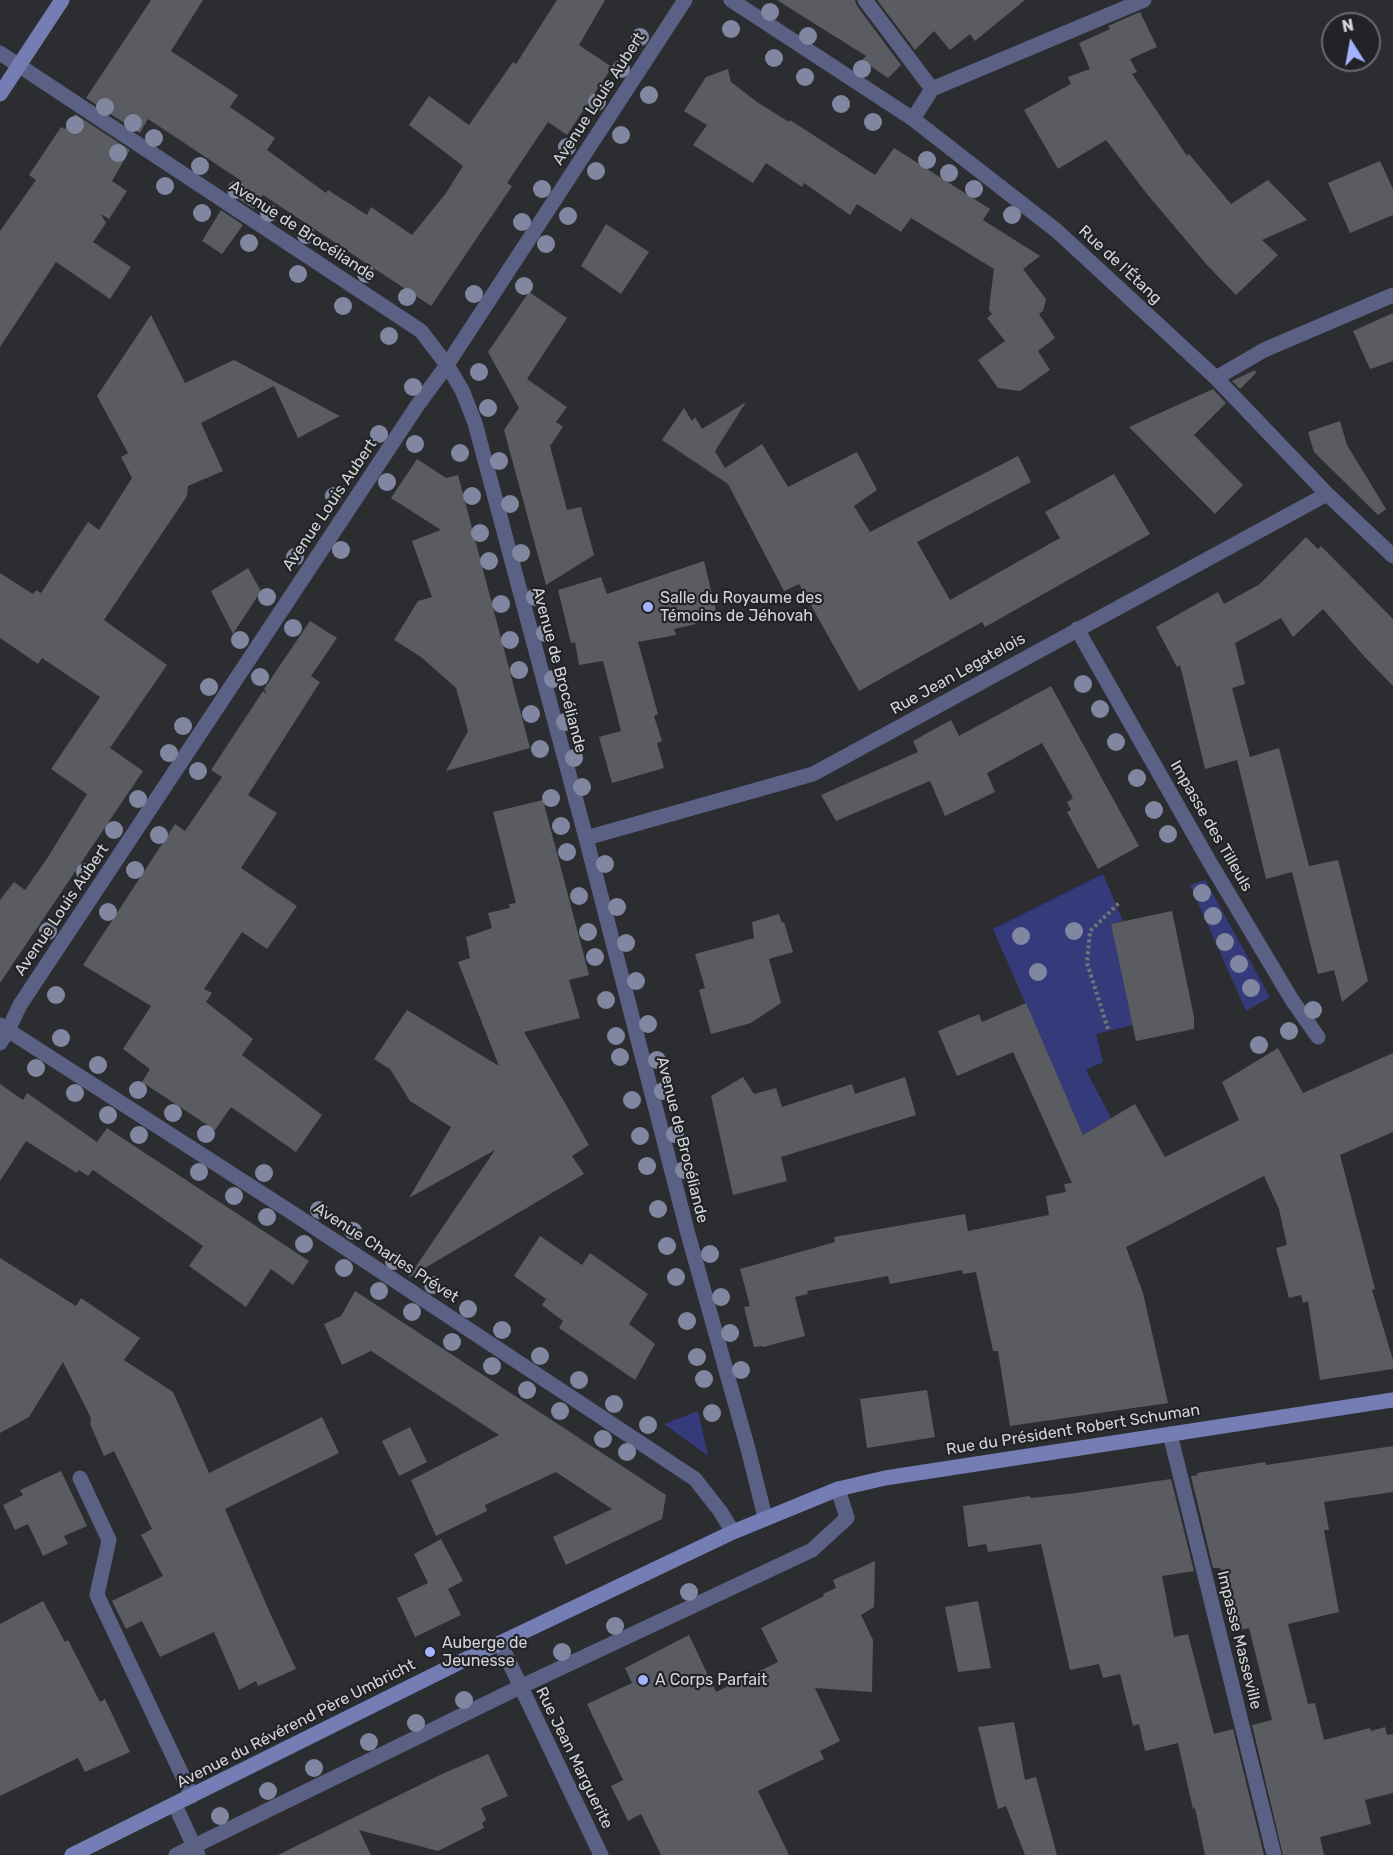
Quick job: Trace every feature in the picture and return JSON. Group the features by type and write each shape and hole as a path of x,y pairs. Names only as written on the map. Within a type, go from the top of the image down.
{"main road":[{"path":"0,94 62,0"},
{"name":"Rue du Président Robert Schuman","path":"765,1517 838,1489 885,1478 1393,1400"},
{"name":"Avenue du Révérend Père Umbricht","path":"72,1855 500,1643 765,1517"}],"street":[{"name":"Avenue Louis Aubert","path":"3,1033 417,406 447,365 685,0"},
{"name":"Rue de l'Étang","path":"731,0 913,119 1057,231 1216,378 1327,494 1393,556"},
{"path":"865,0 932,89"},
{"path":"913,119 932,89 1144,0"},
{"name":"Avenue de Brocéliande","path":"0,53 421,331 447,365 462,390 475,423 765,1517"},
{"path":"1216,378 1264,350 1393,295"},
{"name":"Rue Jean Legatelois","path":"586,838 813,774 1327,494"},
{"name":"Impasse des Tilleuls","path":"1077,629 1209,861 1292,1000 1318,1038"},
{"name":"Avenue Charles Prévet","path":"3,1033 294,1214 695,1479 733,1532"},
{"name":"Impasse Masseville","path":"1170,1434 1274,1855"},
{"path":"80,1478 109,1540 97,1594 192,1796"},
{"path":"176,1855 196,1851 520,1687 812,1550 847,1518 838,1489"},
{"name":"Rue Jean Marguerite","path":"500,1643 601,1855"},
{"path":"174,1805 196,1851"}],"path":[{"path":"1108,1029 1087,963 1090,931 1119,903"}],"shaded area":[{"path":"1103,874 1123,921 1111,924 1133,1025 1096,1034 1103,1062 1086,1070 1111,1118 1083,1135 993,929"},
{"path":"1205,880 1270,997 1246,1011 1190,885"},
{"path":"698,1411 708,1456 664,1424"}],"building":[{"path":"151,0 203,0 171,51 238,95 230,107 275,138 267,150 326,193 328,190 367,215 371,207 412,235 446,193 463,166 409,125 429,96 469,125 513,62 516,64 557,0 605,0 579,45 612,67 567,135 548,122 507,183 512,186 431,306 263,195 254,209 231,194 240,180 148,119 140,133 86,98"},
{"path":"777,0 855,0 857,6 901,65 888,78 862,60 866,56"},
{"path":"877,0 1025,0 975,41 970,34 950,50 934,31 915,50"},
{"path":"1140,12 1157,47 1130,59 1137,72 1132,74 1187,156 1189,154 1231,204 1268,180 1307,220 1262,240 1278,255 1236,295 1207,265 1147,194 1106,140 1058,169 1024,110 1071,84 1068,77 1090,69 1079,43 1110,29 1108,26"},
{"path":"728,69 731,82 757,102 789,122 790,120 875,175 894,148 990,209 983,220 1040,256 1023,269 1046,299 1043,311 1039,314 1055,338 1038,351 1050,370 1020,391 998,388 978,360 1005,341 987,318 992,314 989,310 994,269 911,218 901,232 857,204 850,215 804,183 802,187 766,163 753,183 693,145 707,125 684,111 706,77"},
{"path":"75,114 130,150 112,181 127,191 109,219 101,214 106,223 93,242 131,267 110,299 56,262 0,347 0,231 36,180 29,175 61,127 65,129"},
{"path":"1380,161 1393,189 1393,215 1350,233 1328,183"},
{"path":"221,210 243,225 222,254 202,241"},
{"path":"606,224 649,252 621,294 581,266"},
{"path":"529,292 567,318 527,379 567,407 556,422 563,427 550,446 567,510 581,507 594,555 546,585 504,430 519,408 488,352"},
{"path":"1393,313 1393,361 1370,369 1353,331"},
{"path":"151,315 185,383 234,360 340,416 298,438 274,386 201,423 223,471 188,486 187,496 104,620 167,665 110,748 143,771 0,983 0,900 14,882 25,890 87,794 51,769 100,697 42,658 38,664 0,638 0,573 33,594 36,590 41,593 88,522 99,530 132,478 121,457 128,453 97,396"},
{"path":"1255,370 1256,373 1240,389 1232,381"},
{"path":"1213,389 1226,403 1194,435 1243,485 1215,514 1129,427"},
{"path":"746,402 715,451 725,468 762,444 788,487 857,452 877,490 854,506 870,532 1018,456 1031,482 917,542 950,600 1060,538 1045,512 1114,474 1150,534 985,627 982,622 859,691 799,584 784,591 728,484 662,440 684,408 692,421 695,417 702,429"},
{"path":"1340,421 1347,445 1386,509 1378,515 1314,452 1308,432"},
{"path":"417,459 446,478 458,475 530,748 446,771 468,731 456,688 421,657 394,640 418,601 432,597 412,541 441,530 391,498"},
{"path":"1306,537 1318,549 1321,546 1393,619 1393,686 1323,609 1293,637 1281,618 1235,643 1245,684 1232,688 1250,757 1279,748 1309,866 1338,860 1368,981 1342,1002 1334,970 1318,974 1292,872 1266,879 1237,760 1205,769 1180,665 1177,667 1156,627 1218,592 1224,604 1260,584"},
{"path":"704,561 716,611 694,616 696,624 674,629 676,635 638,642 658,714 654,716 662,741 657,743 664,768 612,783 599,737 621,731 603,661 579,665 575,642 571,643 558,590 601,577 607,594"},
{"path":"248,568 261,591 233,634 211,591"},
{"path":"310,621 337,638 311,676 320,682 248,795 277,813 241,868 297,906 267,949 242,932 204,989 212,993 206,1002 253,1039 242,1055 322,1115 296,1152 231,1107 215,1130 142,1082 150,1069 123,1049 151,1006 83,965 175,824 185,831 222,777 211,770 263,691 267,694 264,689"},
{"path":"1051,686 1139,846 1098,869 1067,812 1071,810 1067,802 1073,798 1042,743 987,773 995,792 945,816 930,781 836,821 821,795 918,752 913,741 951,720 959,736"},
{"path":"543,800 589,975 569,980 580,1018 524,1032 589,1145 572,1156 584,1174 408,1278 495,1150 409,1198 451,1127 410,1101 390,1069 374,1059 407,1010 499,1066 458,962 470,958 466,937 492,928 488,913 510,908 509,904 516,903 493,812"},
{"path":"1172,911 1194,1017 1194,1029 1136,1041 1111,924"},
{"path":"779,914 782,923 784,922 793,952 769,959 781,1003 751,1023 711,1034 699,990 705,988 695,954 754,938 752,922"},
{"path":"1026,1003 1083,1135 1135,1104 1165,1157 1239,1120 1222,1082 1278,1048 1303,1093 1393,1053 1393,1132 1340,1155 1375,1289 1372,1290 1393,1360 1393,1369 1320,1380 1308,1301 1303,1303 1301,1295 1289,1298 1276,1248 1287,1245 1279,1209 1264,1176 1126,1247 1143,1293 1168,1403 1010,1426 998,1351 993,1351 976,1272 963,1274 962,1270 890,1284 888,1276 807,1291 808,1294 795,1297 805,1336 763,1347 754,1347 744,1307 750,1306 740,1269 835,1242 834,1237 965,1214 968,1231 1049,1215 1046,1196 1066,1192 1064,1184 1072,1183 1013,1052 957,1076 938,1031 979,1014 982,1022"},
{"path":"743,1077 754,1094 776,1088 782,1107 852,1084 855,1094 905,1077 916,1115 781,1157 787,1181 733,1195 711,1096"},
{"path":"0,1084 23,1100 27,1093 97,1142 107,1128 309,1261 293,1285 271,1269 246,1307 189,1266 203,1246 93,1170 88,1176 79,1170 77,1173 26,1141 0,1181"},
{"path":"540,1236 582,1265 590,1253 648,1294 629,1324 655,1344 635,1380 559,1328 563,1321 542,1305 546,1299 514,1276"},
{"path":"0,1258 76,1306 81,1298 140,1338 124,1360 173,1392 209,1473 322,1417 339,1453 225,1509 296,1669 258,1686 256,1681 239,1690 214,1632 160,1657 142,1621 126,1629 112,1601 163,1576 141,1535 152,1529 114,1451 104,1456 90,1424 91,1418 63,1362 29,1417 0,1433"},
{"path":"355,1291 666,1495 662,1519 566,1565 553,1537 612,1509 556,1472 485,1505 487,1511 436,1536 411,1480 499,1435 371,1351 342,1365 324,1324 341,1316"},
{"path":"927,1390 935,1437 867,1448 860,1399"},
{"path":"410,1427 427,1462 399,1476 382,1441"},
{"path":"1393,1446 1393,1492 1324,1502 1329,1530 1324,1530 1339,1612 1288,1624 1308,1704 1315,1703 1324,1740 1370,1728 1371,1731 1385,1727 1387,1735 1393,1734 1393,1793 1365,1800 1371,1824 1320,1837 1324,1855 1283,1855 1252,1725 1272,1720 1249,1628 1234,1631 1220,1568 1213,1568 1191,1476 1198,1475 1197,1473 1265,1462 1266,1465"},
{"path":"61,1471 87,1526 64,1536 68,1544 43,1556 28,1524 15,1530 3,1505 23,1495 20,1490"},
{"path":"1171,1479 1194,1571 1162,1576 1174,1637 1188,1634 1214,1734 1233,1729 1264,1855 1205,1855 1178,1743 1145,1751 1139,1724 1133,1726 1120,1674 1103,1678 1099,1664 1070,1670 1041,1544 988,1552 986,1544 968,1547 963,1506"},
{"path":"441,1539 463,1581 448,1589 461,1615 415,1637 397,1598 428,1583 414,1554"},
{"path":"875,1561 874,1607 861,1615 873,1640 872,1692 815,1688 840,1741 820,1751 824,1759 758,1791 789,1855 661,1855 641,1814 628,1821 611,1786 623,1780 587,1704 632,1683 625,1668 689,1635 716,1692 778,1662 761,1628 836,1588 833,1580"},
{"path":"43,1601 65,1642 68,1640 100,1702 105,1699 130,1752 85,1772 78,1758 0,1796 0,1624"},
{"path":"978,1601 991,1668 958,1672 945,1607"},
{"path":"1014,1722 1025,1780 1036,1777 1057,1855 1025,1855 1006,1806 998,1809 978,1727"},
{"path":"488,1754 508,1796 481,1808 486,1820 482,1823 484,1828 438,1851 359,1830 371,1855 278,1855 442,1774"}],"place":[{"name":"Salle du Royaume des Témoins de Jéhovah","path":"648,607"},
{"name":"Auberge de Jeunesse","path":"430,1652"},
{"name":"A Corps Parfait","path":"643,1680"}]}
